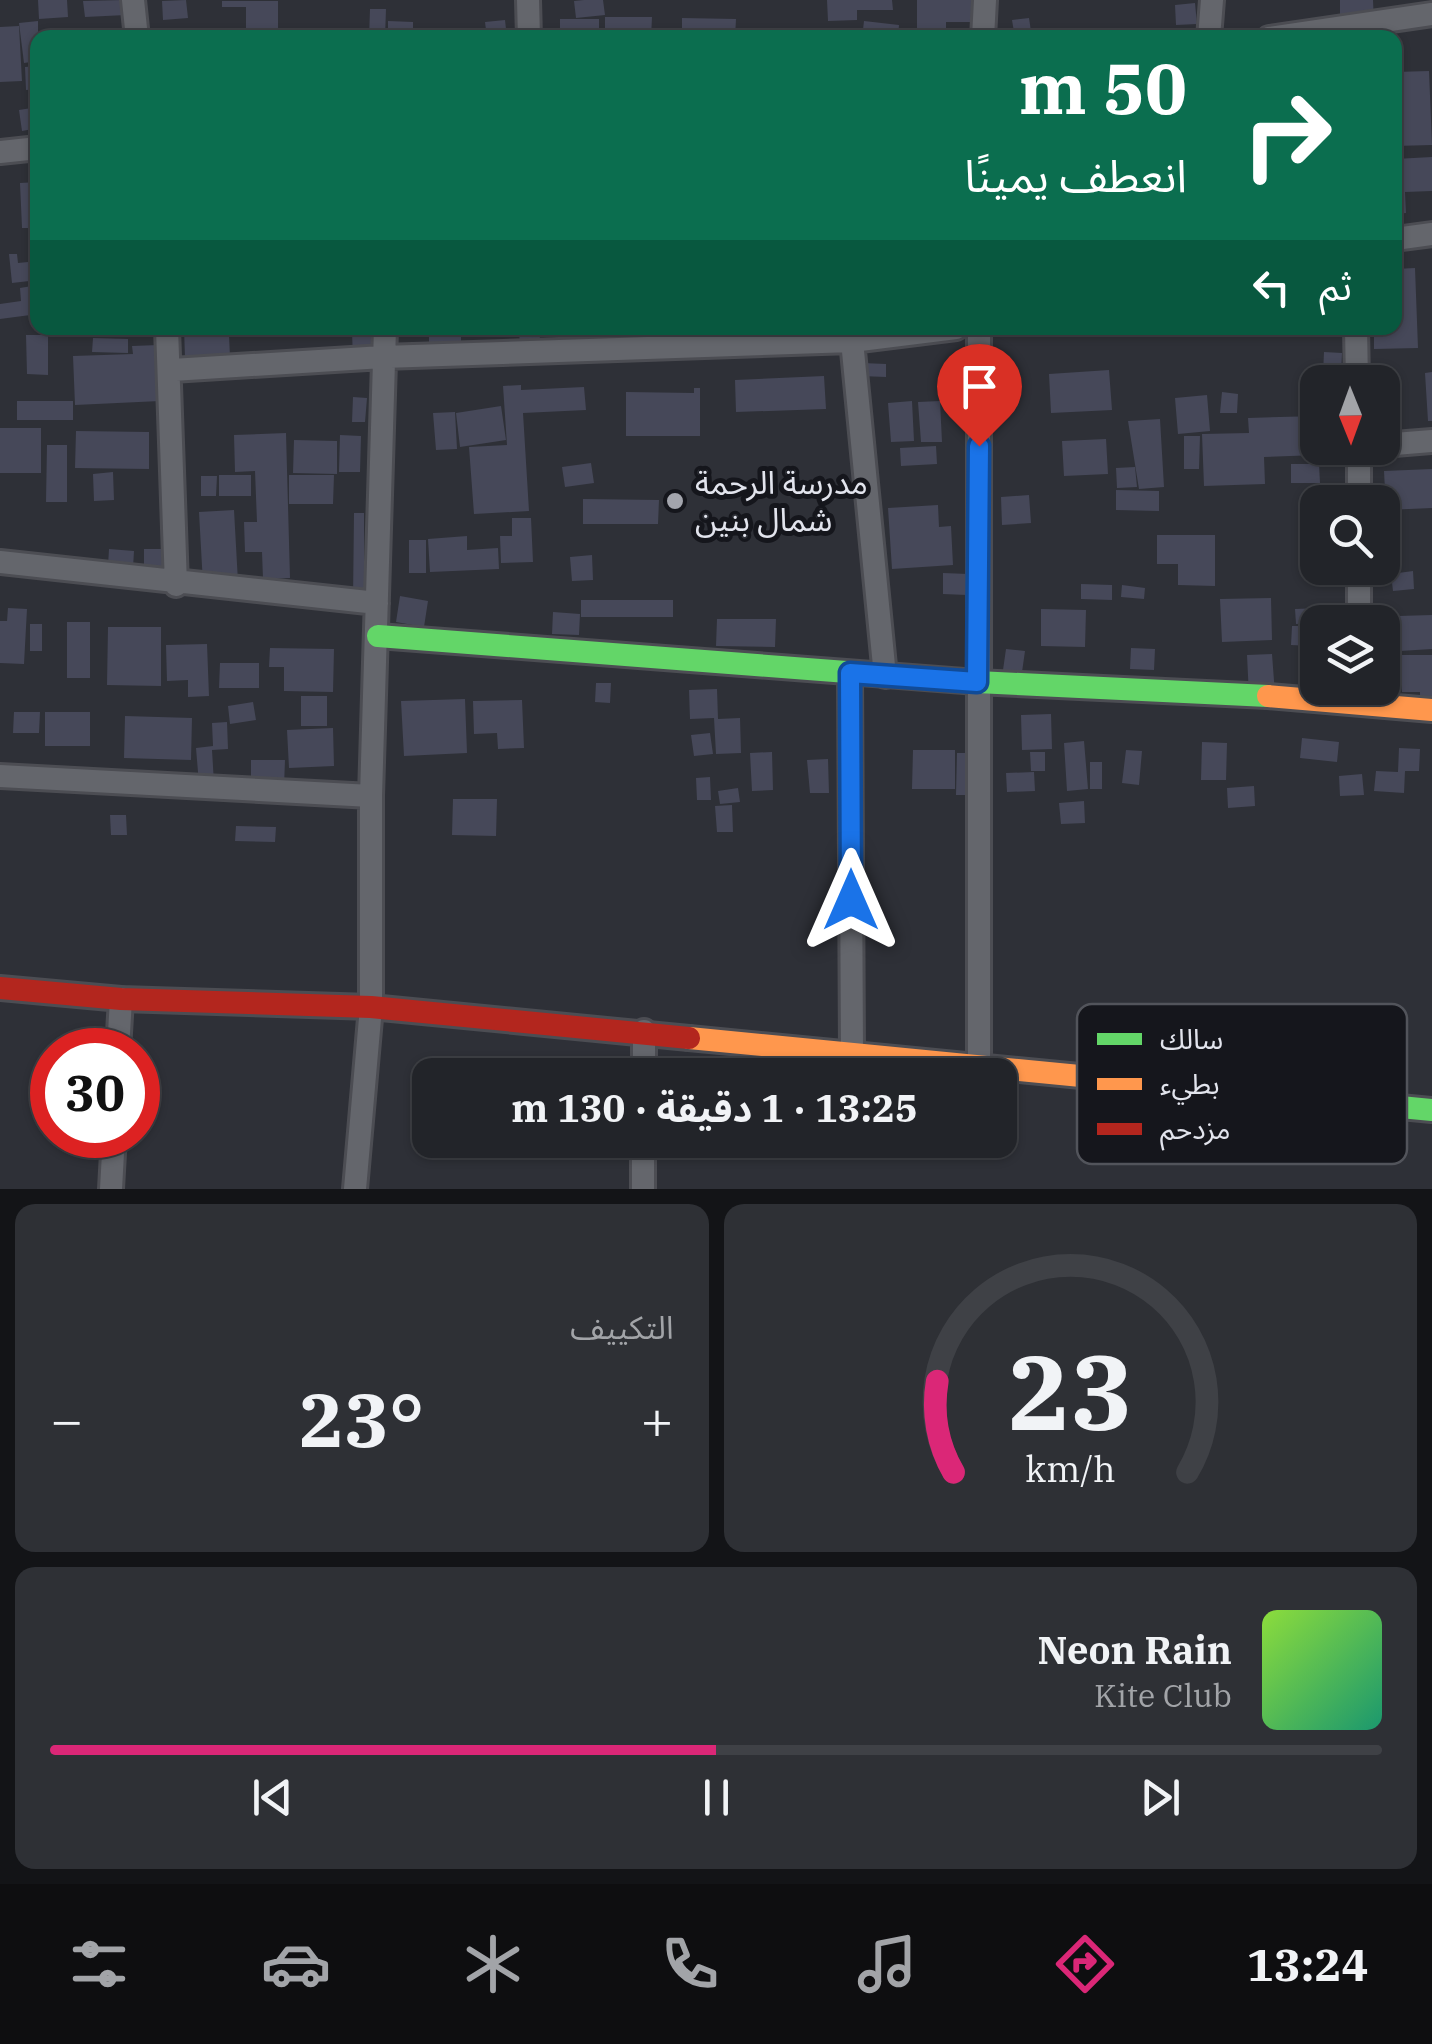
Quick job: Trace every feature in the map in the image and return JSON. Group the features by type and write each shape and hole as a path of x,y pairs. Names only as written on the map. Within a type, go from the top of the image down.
{"street":[{"path":"134,0 136,30"},
{"path":"528,0 529,30"},
{"path":"984,30 986,0"},
{"path":"1210,30 1212,0"},
{"path":"1343,30 1432,14"},
{"path":"0,152 30,149"},
{"path":"1402,238 1432,234"},
{"path":"168,335 172,370 176,585"},
{"path":"355,1189 370,1007 371,796 384,335"},
{"path":"172,370 382,357 852,341 900,335"},
{"path":"979,1058 980,335"},
{"path":"1356,335 1357,365"},
{"path":"852,341 885,676"},
{"path":"1400,443 1432,440"},
{"path":"0,562 176,585 377,603"},
{"path":"378,636 977,682 1300,692"},
{"path":"850,673 852,1052"},
{"path":"1400,703 1432,710"},
{"path":"0,776 371,796"},
{"path":"0,988 121,999 370,1007 900,1058"},
{"path":"119,1028 121,999"},
{"path":"644,1031 644,1058"},
{"path":"1017,1072 1077,1077"},
{"path":"1407,1108 1432,1110"},
{"path":"111,1189 113,1158"},
{"path":"643,1189 644,1158"}],"building":[{"path":"38,0 67,0 68,17 39,19"},
{"path":"124,0 126,15 85,17 83,1"},
{"path":"186,0 188,18 163,20 162,1"},
{"path":"603,0 605,15 576,18 574,1"},
{"path":"827,0 892,0 893,10 857,10 857,20 828,21"},
{"path":"917,0 984,0 983,22 946,22 946,30 917,30"},
{"path":"1340,0 1373,0 1374,24 1340,26"},
{"path":"222,1 278,1 278,30 246,30 246,7 222,7"},
{"path":"1195,3 1197,24 1176,25 1175,5"},
{"path":"370,9 386,9 385,30 369,30"},
{"path":"605,17 652,17 651,30 605,30"},
{"path":"682,18 736,19 735,30 682,30"},
{"path":"1029,18 1031,30 1014,30 1012,20"},
{"path":"560,19 599,19 599,30 560,30"},
{"path":"505,20 506,30 486,30 485,22"},
{"path":"38,21 38,30 30,30 30,62 24,63 19,23"},
{"path":"388,21 413,22 413,30 388,30"},
{"path":"864,21 899,25 899,30 863,30"},
{"path":"19,26 22,81 0,82 0,27"},
{"path":"25,67 30,67 30,90 26,90"},
{"path":"1429,71 1432,145 1402,146 1402,72"},
{"path":"30,108 30,130 22,131 19,110"},
{"path":"1432,157 1432,191 1405,192 1406,213 1402,213 1402,159"},
{"path":"30,182 30,228 22,228 20,183"},
{"path":"9,254 17,254 18,263 30,262 30,281 12,283"},
{"path":"1415,268 1418,348 1374,349 1374,335 1402,335 1402,269"},
{"path":"30,286 30,315 0,319 0,304 21,301 20,288"},
{"path":"26,335 48,335 48,375 27,374"},
{"path":"184,335 229,335 230,357 185,358"},
{"path":"352,335 371,335 372,359 353,359"},
{"path":"429,335 461,335 461,349 429,348"},
{"path":"519,335 540,335 541,350 520,351"},
{"path":"93,338 128,339 128,353 92,352"},
{"path":"158,345 160,401 75,405 73,356 133,354 132,346"},
{"path":"1324,352 1342,353 1341,365 1323,365"},
{"path":"862,363 886,364 886,377 861,376"},
{"path":"1109,370 1112,410 1051,413 1049,374"},
{"path":"1432,372 1432,421 1428,421 1425,373"},
{"path":"824,376 826,409 736,412 735,380"},
{"path":"966,382 967,399 946,401 945,383"},
{"path":"521,385 521,390 584,387 586,410 523,413 529,511 474,514 469,447 507,445 503,386"},
{"path":"694,388 700,388 700,436 626,436 626,392 694,393"},
{"path":"1222,392 1238,394 1237,413 1220,413"},
{"path":"1207,395 1210,431 1178,434 1175,398"},
{"path":"353,397 367,398 365,422 352,422"},
{"path":"17,401 73,401 73,420 17,420"},
{"path":"912,401 914,441 891,442 888,403"},
{"path":"940,401 942,442 921,442 918,402"},
{"path":"501,406 506,440 460,447 456,413"},
{"path":"455,412 457,449 436,450 433,413"},
{"path":"1300,417 1300,456 1264,457 1265,484 1204,486 1202,434 1249,433 1248,418"},
{"path":"1160,419 1164,487 1139,489 1128,421"},
{"path":"0,428 41,428 41,473 0,473"},
{"path":"76,431 149,432 149,469 75,468"},
{"path":"286,433 290,578 263,579 262,552 245,552 244,522 257,522 255,471 235,472 234,435"},
{"path":"340,435 361,436 360,472 339,472"},
{"path":"1184,436 1200,436 1199,469 1184,469"},
{"path":"1106,439 1108,474 1064,476 1062,441"},
{"path":"294,440 337,441 337,474 293,473"},
{"path":"47,445 67,445 67,502 46,502"},
{"path":"936,446 937,464 901,466 900,448"},
{"path":"591,463 594,483 565,487 562,467"},
{"path":"1291,464 1319,465 1320,483 1291,483"},
{"path":"1135,467 1137,487 1117,488 1116,468"},
{"path":"1432,469 1432,508 1400,509 1400,485 1385,485 1384,471"},
{"path":"113,472 114,500 94,501 93,474"},
{"path":"219,475 251,475 251,496 219,496"},
{"path":"289,475 334,475 333,504 289,504"},
{"path":"201,476 217,476 216,496 201,496"},
{"path":"1116,490 1159,491 1159,511 1116,510"},
{"path":"1029,495 1031,523 1002,525 1001,497"},
{"path":"583,499 659,500 658,524 583,524"},
{"path":"938,505 939,527 951,526 953,565 892,569 888,508"},
{"path":"234,510 238,582 203,584 199,512"},
{"path":"354,513 364,513 364,600 353,600"},
{"path":"512,518 531,518 533,562 501,563 500,536 512,536"},
{"path":"1157,535 1215,535 1215,586 1178,585 1178,564 1157,564"},
{"path":"467,536 467,550 498,548 499,569 430,572 428,539"},
{"path":"409,540 426,540 426,573 409,573"},
{"path":"109,549 134,551 133,568 108,566"},
{"path":"144,549 172,549 172,572 144,572"},
{"path":"592,555 593,580 572,581 570,557"},
{"path":"1413,571 1414,589 1393,591 1392,585 1400,585 1400,573"},
{"path":"943,573 968,574 967,595 943,594"},
{"path":"1081,584 1112,585 1112,600 1081,599"},
{"path":"1122,585 1145,588 1144,599 1121,597"},
{"path":"400,596 428,601 424,627 396,622"},
{"path":"1271,598 1272,640 1222,642 1220,599"},
{"path":"581,600 673,600 673,617 581,617"},
{"path":"8,608 27,609 24,664 0,663 0,621 7,621"},
{"path":"1041,609 1086,610 1085,647 1041,646"},
{"path":"1295,609 1300,609 1300,624 1296,624"},
{"path":"553,612 580,614 579,635 552,634"},
{"path":"1432,615 1432,649 1400,651 1400,616"},
{"path":"717,619 776,619 775,647 716,646"},
{"path":"67,622 90,622 90,678 67,678"},
{"path":"30,624 42,624 42,651 30,651"},
{"path":"1292,626 1300,626 1300,645 1291,645"},
{"path":"108,627 161,627 161,686 107,685"},
{"path":"207,644 209,696 188,697 188,680 167,681 166,645"},
{"path":"270,648 334,649 333,692 284,691 284,667 269,667"},
{"path":"1131,648 1155,649 1154,670 1130,669"},
{"path":"1006,649 1025,651 1022,672 1003,670"},
{"path":"1272,654 1275,694 1249,696 1247,655"},
{"path":"1402,655 1432,655 1432,711 1420,710 1420,692 1402,692"},
{"path":"220,663 259,663 259,688 219,688"},
{"path":"596,683 611,683 610,703 595,702"},
{"path":"717,689 718,719 740,718 741,753 716,754 714,718 690,719 689,690"},
{"path":"301,696 327,696 327,726 301,726"},
{"path":"465,699 467,753 404,756 401,701"},
{"path":"522,700 524,748 498,749 497,733 474,734 473,701"},
{"path":"253,702 256,720 230,724 228,706"},
{"path":"14,712 40,712 39,733 13,733"},
{"path":"45,712 90,712 90,746 45,746"},
{"path":"1051,714 1052,749 1022,750 1021,715"},
{"path":"125,716 192,718 191,760 124,758"},
{"path":"227,722 228,749 212,750 214,783 199,784 196,748 213,746 212,723"},
{"path":"333,728 334,766 289,768 287,730"},
{"path":"710,733 713,754 694,756 691,735"},
{"path":"1302,738 1339,742 1337,762 1300,758"},
{"path":"1084,741 1088,789 1067,791 1064,743"},
{"path":"1202,742 1227,743 1226,780 1201,780"},
{"path":"1399,748 1420,749 1419,771 1405,771 1404,793 1374,791 1376,771 1398,772"},
{"path":"913,750 955,750 955,789 912,789"},
{"path":"1126,750 1142,751 1139,785 1122,783"},
{"path":"772,752 773,790 752,791 750,753"},
{"path":"1030,752 1045,752 1045,771 1031,771"},
{"path":"957,753 971,753 970,795 956,795"},
{"path":"828,759 829,793 810,793 807,760"},
{"path":"251,760 285,760 284,787 251,786"},
{"path":"1090,762 1102,762 1102,789 1090,789"},
{"path":"1034,772 1035,791 1007,792 1006,773"},
{"path":"1362,774 1364,795 1340,796 1339,776"},
{"path":"710,777 711,800 697,800 696,778"},
{"path":"1254,786 1255,806 1228,808 1227,788"},
{"path":"738,788 740,802 720,804 718,791"},
{"path":"453,799 497,799 496,836 452,835"},
{"path":"1084,801 1085,823 1061,824 1059,803"},
{"path":"732,805 733,832 717,832 715,806"},
{"path":"110,815 126,815 127,835 111,835"},
{"path":"236,826 276,827 275,842 235,841"}],"traffic: fast":[{"path":"378,636 977,682 1268,696"},
{"path":"1407,1108 1432,1110"}],"traffic: slow":[{"path":"1268,696 1432,710"},
{"path":"689,1038 1077,1076"}],"traffic: jam":[{"path":"0,988 121,999 371,1007 689,1038"}],"place":[{"name":"مدرسة الرحمة شمال بنين","path":"675,501"}],"route":[{"path":"851,900 850,673 977,682 979,446"}]}
